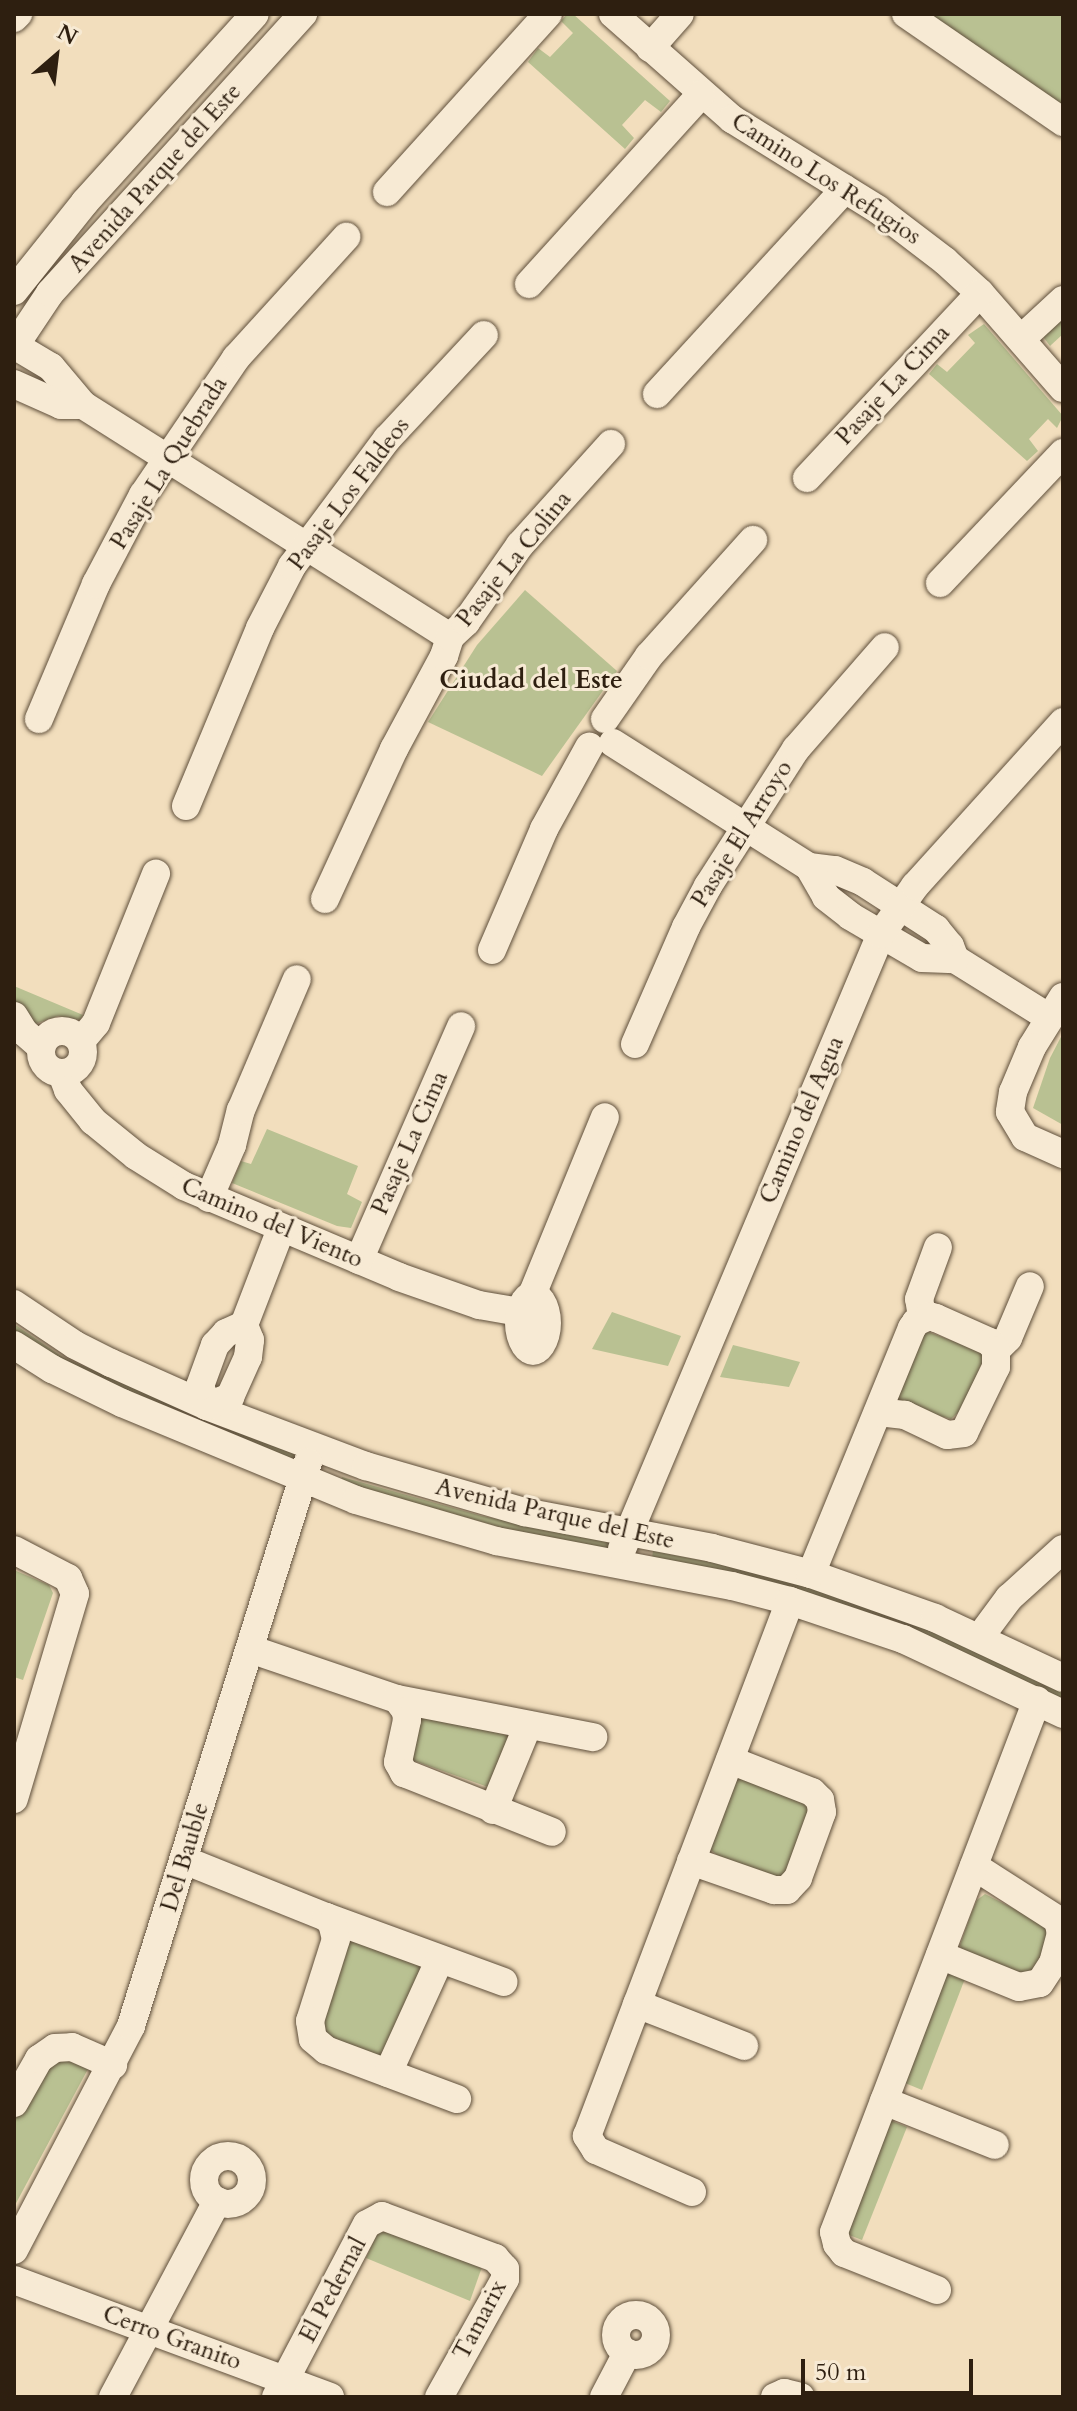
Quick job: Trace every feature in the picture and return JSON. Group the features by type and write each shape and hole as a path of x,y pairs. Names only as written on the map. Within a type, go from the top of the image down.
{"street":[{"name":"Avenida Parque del Este","path":"14,291 85,202 254,14"},
{"path":"254,14 279,40"},
{"name":"Avenida Parque del Este","path":"14,346 50,293 303,14"},
{"path":"387,192 548,14"},
{"path":"650,48 680,14"},
{"path":"906,14 1063,122"},
{"name":"Camino Los Refugios","path":"622,17 650,48 701,94 750,131 908,231 980,293 1022,338 1058,369"},
{"path":"529,284 701,94"},
{"path":"657,394 845,189"},
{"name":"Pasaje La Quebrada","path":"39,719 116,543 167,458 236,358 346,237"},
{"name":"Pasaje La Cima","path":"807,478 980,293"},
{"path":"1022,338 1063,300"},
{"name":"Pasaje Los Faldeos","path":"186,806 260,628 305,546 387,439 484,335"},
{"path":"14,346 51,367 72,387 83,405 450,637"},
{"path":"14,384 61,405 83,405"},
{"name":"Pasaje La Colina","path":"325,899 394,749 444,656 450,637 466,622 520,545 611,444"},
{"path":"940,583 1063,453"},
{"path":"492,950 544,829 649,656 753,540"},
{"name":"Pasaje El Arroyo","path":"635,1044 696,905 811,728 885,647"},
{"name":"Camino del Agua","path":"615,1565 881,934 900,905 1063,722"},
{"path":"602,736 809,867 849,875 900,905 944,937 955,959"},
{"path":"809,867 826,897 922,958 955,959 1055,1007 1013,1092 1010,1112 1012,1122 1025,1137 1063,1154"},
{"path":"14,1016 24,1032 41,1047 45,1065 62,1074 75,1070 82,1060 81,1041 96,1023 156,874"},
{"path":"209,1198 232,1145 241,1110 297,979"},
{"name":"Pasaje La Cima","path":"359,1260 461,1026"},
{"path":"41,1047 48,1036 59,1031 72,1033 81,1041"},
{"name":"Camino del Viento","path":"62,1074 80,1106 113,1139 159,1172 281,1229 479,1305 526,1304 605,1117"},
{"path":"194,1434 207,1406 223,1402 234,1391 250,1349 244,1325 281,1229"},
{"path":"922,1317 919,1299 938,1247"},
{"path":"996,1350 1008,1338 1030,1286"},
{"name":"Avenida Parque del Este","path":"14,1304 75,1345 207,1406 313,1446 472,1499 811,1574 890,1600 980,1637 1063,1678"},
{"path":"878,1412 905,1415 947,1435 964,1433 996,1367 996,1350 990,1342 936,1318 922,1317"},
{"path":"811,1574 912,1328 922,1317"},
{"name":"Avenida Parque del Este","path":"14,1345 72,1379 303,1480 453,1530 615,1565 732,1586 790,1601 903,1639 1063,1714"},
{"name":"Del Bauble","path":"14,2250 113,2065 140,1999 313,1446"},
{"path":"980,1637 1009,1598 1063,1549"},
{"path":"14,1550 60,1573 73,1585 74,1603 14,1799"},
{"path":"692,2192 596,2150 588,2142 589,2130 790,1601"},
{"path":"250,1649 397,1699 593,1737"},
{"path":"397,1699 406,1711 407,1720 398,1762 404,1773 552,1832"},
{"path":"937,2290 844,2253 835,2238 1037,1700"},
{"path":"493,1810 528,1725"},
{"path":"691,1861 774,1890 787,1890 798,1878 820,1818 820,1800 812,1792 730,1760"},
{"path":"184,1860 326,1917 504,1982"},
{"path":"940,1955 1026,1988 1040,1983 1053,1963 1061,1934 1058,1920 974,1866"},
{"path":"326,1917 332,1923 336,1939 310,2021 313,2039 326,2050 457,2099"},
{"path":"388,2073 440,1959"},
{"path":"637,2004 744,2046"},
{"path":"14,2103 39,2059 55,2048 72,2047 113,2065"},
{"path":"884,2101 995,2145"},
{"path":"113,2397 217,2201"},
{"name":"El Pedernal","path":"281,2389 367,2224 377,2218 388,2217 437,2236"},
{"name":"Tamarix","path":"437,2236 495,2258 506,2274 439,2397"},
{"name":"Cerro Granito","path":"14,2280 149,2330 281,2389 330,2397"},
{"path":"604,2397 627,2353"},
{"path":"775,2397 784,2393 801,2397"}],"green space":[{"path":"567,14 573,14 670,101 661,112 645,100 622,125 634,138 625,149 528,62 538,48 550,57 573,33 561,21"},
{"path":"919,14 1063,14 1063,111"},
{"path":"1063,309 1063,334 1050,346 1038,330"},
{"path":"984,324 1063,416 1057,428 1048,419 1029,439 1038,451 1027,461 929,374 937,364 947,372 975,343 968,335"},
{"path":"525,590 617,671 542,776 428,722 477,645"},
{"path":"14,986 83,1015 80,1020 58,1016 35,1024 16,1007"},
{"path":"1063,1033 1063,1125 1033,1108 1050,1058"},
{"path":"267,1129 358,1166 347,1194 362,1202 351,1228 337,1226 232,1183 241,1161 251,1164"},
{"path":"612,1312 681,1336 668,1366 592,1349"},
{"path":"14,1324 64,1358 187,1410 187,1414 164,1405 156,1407 14,1335"},
{"path":"923,1330 983,1352 983,1360 963,1408 951,1419 893,1403"},
{"path":"733,1345 800,1362 789,1387 720,1377"},
{"path":"226,1427 303,1456 301,1466 219,1431"},
{"path":"342,1477 482,1516 609,1541 611,1549 556,1543 341,1482"},
{"path":"653,1551 761,1572 905,1618 1063,1692 1063,1702 652,1558"},
{"path":"14,1570 49,1585 53,1593 23,1680 14,1677"},
{"path":"421,1715 511,1736 488,1787 409,1759"},
{"path":"737,1776 803,1800 811,1808 792,1869 783,1876 774,1878 720,1858 710,1849"},
{"path":"985,1894 1044,1924 1053,1943 1029,1982 963,1954 960,1945 971,1914 977,1900"},
{"path":"354,1937 418,1961 423,1974 387,2054 378,2060 326,2039 317,2027 342,1943"},
{"path":"945,1967 966,1976 922,2090 900,2081"},
{"path":"61,2058 88,2069 14,2207 14,2122 48,2063"},
{"path":"885,2118 907,2127 862,2240 844,2233"},
{"path":"380,2227 482,2267 470,2301 366,2258"}],"district":[{"name":"Ciudad del Este","path":"531,680"}]}
